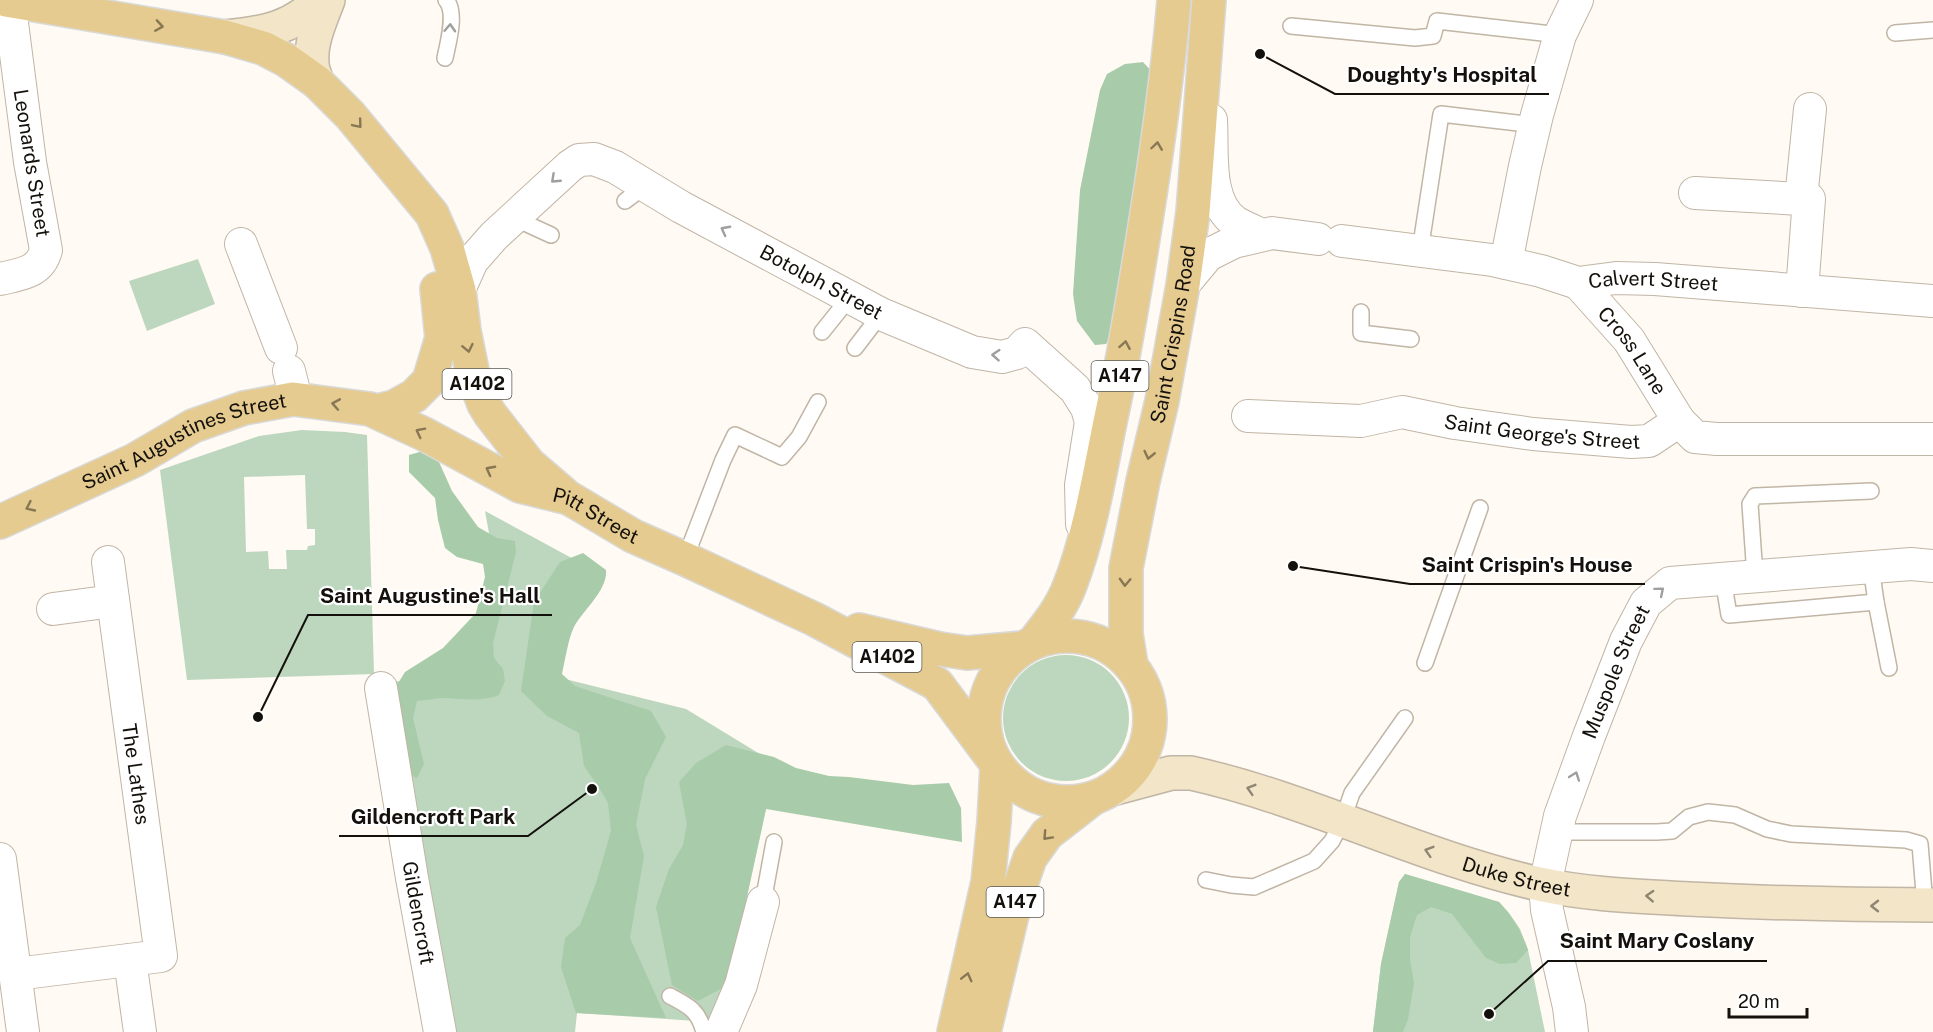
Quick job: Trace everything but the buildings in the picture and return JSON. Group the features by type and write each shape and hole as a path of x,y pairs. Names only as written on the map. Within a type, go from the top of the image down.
{"main road":[{"name":"A1402","path":"7,0 102,8 225,37 263,48 286,60 317,82 350,115 432,214 447,248 459,291 473,375 484,404 528,464 569,498"},
{"name":"A147","path":"1028,645 1053,618 1070,587 1083,546 1121,370 1149,204 1165,94 1174,0"},
{"name":"Saint Crispins Road","path":"1131,665 1126,634 1126,568 1162,400 1183,285 1209,211 1207,33 1209,0"},
{"name":"A1402","path":"378,411 394,407 414,396 429,381 442,338 439,296 434,276 398,174"},
{"name":"Saint Augustines Street","path":"0,522 135,460 193,426 244,408 288,372 325,402 378,411"},
{"name":"Pitt Street","path":"378,411 520,486 569,498 633,536 814,619 937,684 995,762"},
{"name":"Pitt Street","path":"814,619 940,649 967,653 1028,645"},
{"name":"Saint Crispins Road","path":"984,1032 1016,898 1030,858 1047,834 1135,768 1147,743 1150,716 1145,689 1131,665 1111,648 1086,637 1059,635 1028,645"},
{"path":"1028,645 1004,664 990,686 984,710 985,735 995,762 1023,791 1057,803 1104,793"},
{"name":"A147","path":"954,1032 988,882 994,822 995,762"}],"street":[{"name":"Leonards Street","path":"0,279 31,271 43,261 46,250 30,162 7,0"},
{"path":"225,37 260,33 290,24 320,0"},
{"path":"317,82 312,63 312,50 317,27 328,0"},
{"path":"1506,263 1534,125 1560,35 1577,0"},
{"path":"1801,199 1810,110"},
{"name":"Botolph Street","path":"459,291 472,261 499,224 566,169 579,160 594,159 615,167 635,193 691,213 881,314 972,352 1002,357 1017,352 1024,344 1075,389 1087,408 1091,422 1081,485 1083,546"},
{"path":"1695,193 1809,199 1802,291"},
{"name":"Calvert Street","path":"1209,211 1261,234"},
{"name":"Calvert Street","path":"1183,285 1208,255 1234,242 1272,233 1353,246 1420,251 1506,263 1541,270 1578,283 1616,278 1655,279 1933,301"},
{"path":"241,244 288,372"},
{"name":"Cross Lane","path":"1578,283 1629,340 1679,422"},
{"name":"Saint George's Street","path":"1248,416 1360,421 1402,412 1455,423 1560,437 1631,442 1649,441 1679,422"},
{"path":"1679,422 1695,437 1717,439 1933,439"},
{"name":"The Lathes","path":"15,974 161,956 108,561"},
{"name":"Muspole Street","path":"1572,1032 1569,1007 1547,910 1545,885 1560,816 1626,641 1647,603 1670,583 1911,564 1933,566"},
{"path":"53,609 113,602"},
{"name":"Gildencroft","path":"381,688 440,1032"},
{"name":"Duke Street","path":"1104,793 1171,773 1191,773 1307,806 1400,843 1545,885 1622,895 1698,899 1837,906 1929,905"},
{"path":"0,866 15,974 14,1017"},
{"path":"721,1032 741,985 763,902"},
{"path":"130,960 140,1032"}],"lane":[{"path":"445,58 451,30 449,4 446,0"},
{"path":"1291,26 1415,39 1433,36 1437,21 1560,35"},
{"path":"1895,33 1933,30"},
{"path":"1420,251 1441,114 1534,125"},
{"path":"499,224 551,235"},
{"path":"822,332 850,297"},
{"path":"1361,312 1361,333 1411,339"},
{"path":"855,348 881,314"},
{"path":"685,559 735,435 782,457 799,437 818,402"},
{"path":"1755,576 1750,504 1755,496 1871,490"},
{"path":"1425,663 1480,508"},
{"path":"1871,567 1889,668"},
{"path":"1723,579 1729,615 1876,602"},
{"path":"1206,880 1254,887 1314,861 1332,841 1352,793 1405,718"},
{"path":"1557,832 1672,831 1689,817 1716,812 1735,815 1767,829 1791,834 1906,840 1920,844 1929,905"},
{"path":"763,902 774,842"},
{"path":"670,996 693,1009 701,1021 704,1032"}],"green space":[{"path":"1143,62 1154,74 1112,335 1106,344 1095,345 1077,321 1073,294 1080,190 1100,90 1107,74 1125,64"},
{"path":"198,259 215,304 147,331 129,281"},
{"path":"302,430 367,435 374,674 187,680 160,470 259,436","holes":["305,475 307,529 315,529 315,545 308,546 307,550 286,550 287,569 269,569 268,551 246,552 244,477"]},
{"path":"423,451 439,462 452,491 478,527 497,538 515,541 516,552 493,643 494,658 503,669 505,681 499,695 479,699 443,698 417,701 413,718 424,764 417,778 407,774 392,693 405,672 443,648 476,613 485,577 483,564 457,557 445,548 435,498 409,472 409,455"},
{"path":"485,511 579,562 547,652 565,679 686,709 786,770 766,809 730,984 711,1022 577,1013 575,1032 451,1032 390,681 438,682 481,690 494,561"},
{"path":"583,553 606,570 606,577 599,592 574,627 562,674 575,686 651,711 666,737 645,779 636,825 644,856 630,938 666,1018 576,1013 561,967 565,938 580,925 596,883 611,831 608,803 584,766 579,733 547,716 521,691 534,602 560,562"},
{"path":"1066,655 1090,660 1111,673 1124,694 1129,718 1124,742 1111,763 1090,776 1066,781 1042,776 1021,763 1008,742 1003,718 1008,694 1021,673 1042,660"},
{"path":"726,745 774,757 796,768 829,776 913,785 949,783 961,808 962,842 766,809 730,984 698,1001 672,985 656,907 669,869 683,845 687,824 679,782 696,763"},
{"path":"1405,874 1499,902 1509,913 1520,929 1528,950 1545,1032 1373,1032 1381,964 1399,882"},
{"path":"1405,874 1499,902 1516,924 1528,950 1516,963 1500,964 1486,958 1452,914 1431,907 1417,915 1410,937 1410,960 1414,983 1408,1019 1403,1032 1373,1032 1381,964 1399,882"}],"place":[{"name":"Doughty's Hospital","path":"1260,54"},
{"name":"Saint Crispin's House","path":"1293,566"},
{"name":"Saint Augustine's Hall","path":"258,717"},
{"name":"Gildencroft Park","path":"592,789"},
{"name":"Saint Mary Coslany","path":"1489,1014"}]}
